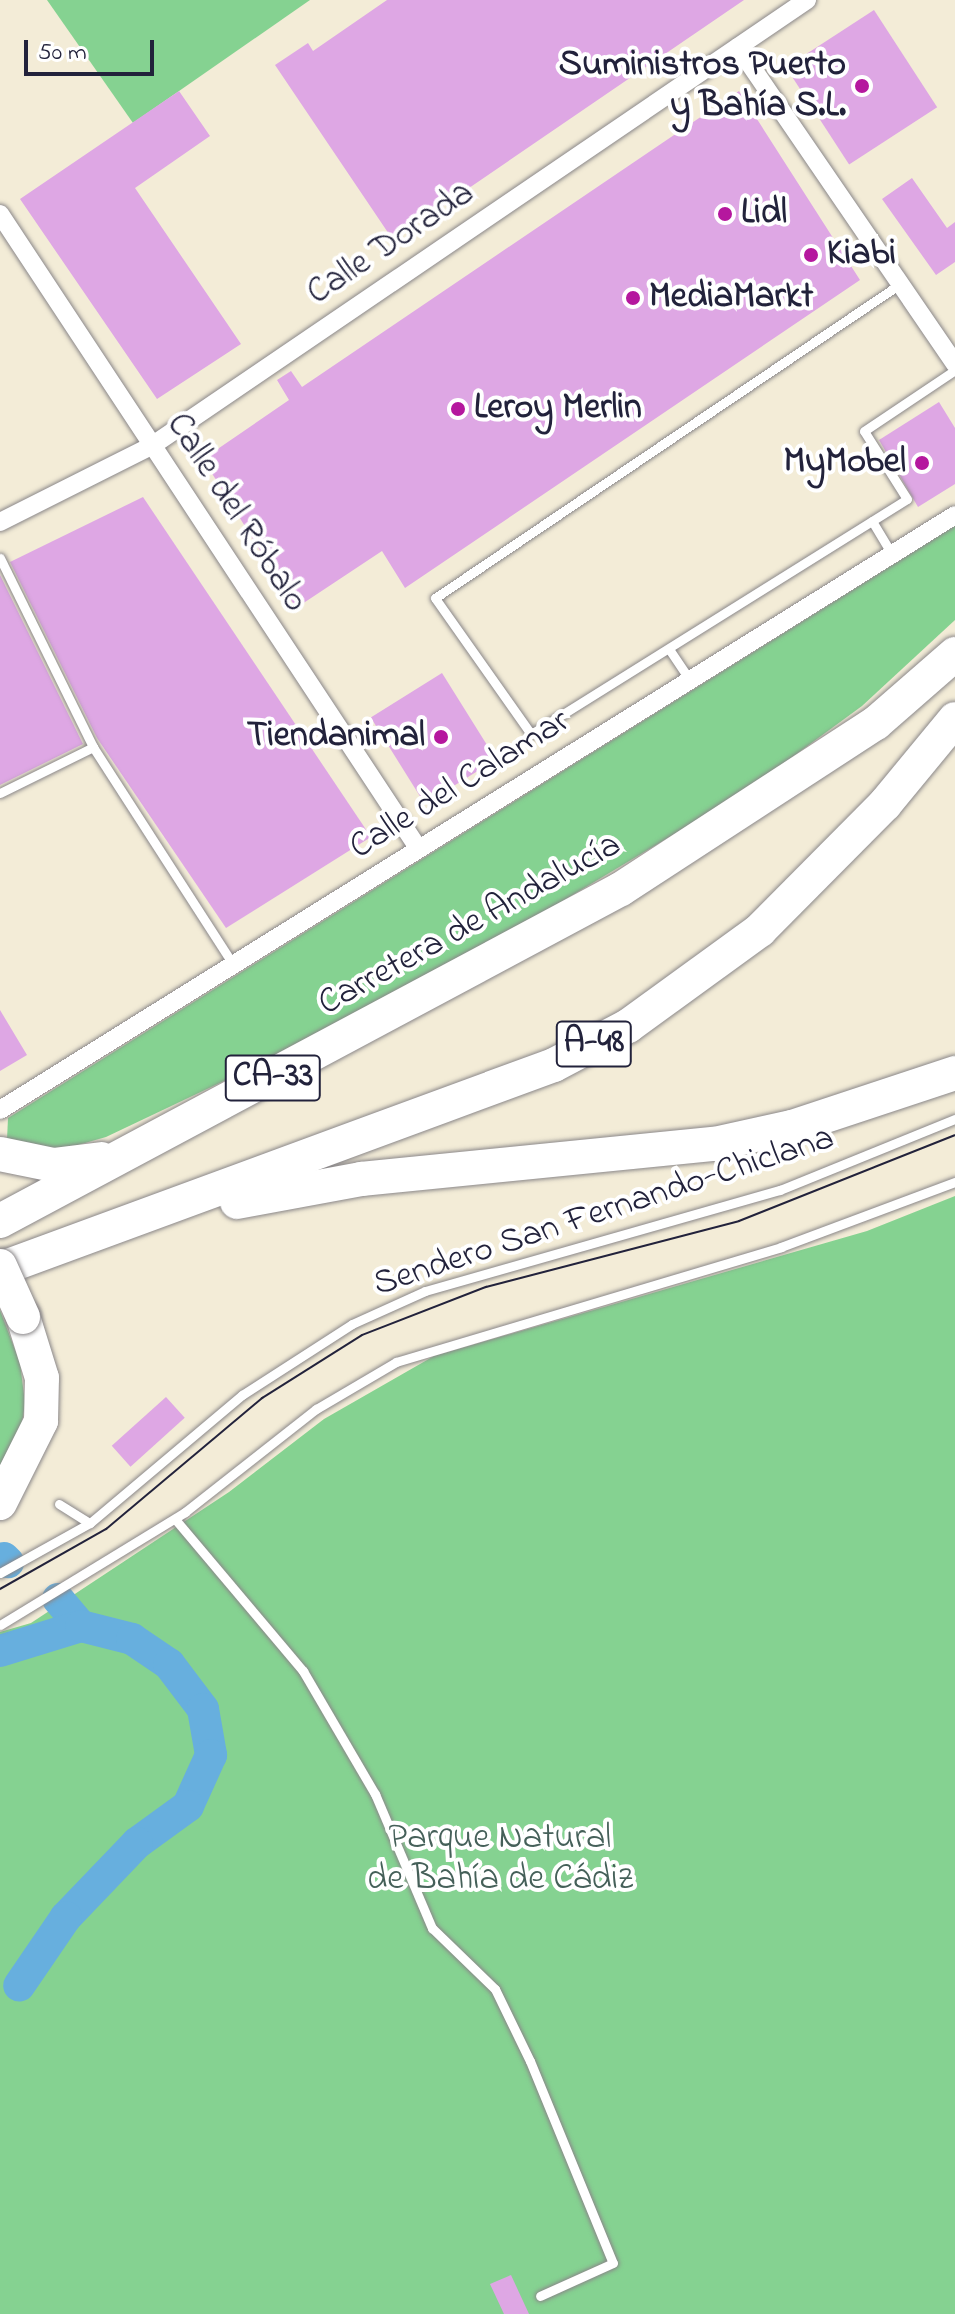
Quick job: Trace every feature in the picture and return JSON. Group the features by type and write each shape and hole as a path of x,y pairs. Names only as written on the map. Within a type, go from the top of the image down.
{"highway":[{"path":"802,774 955,634"},
{"path":"802,774 955,654"},
{"name":"A-48","path":"138,1222 554,1065 628,1026 760,930 885,804 955,719"},
{"name":"Carretera de Andalucía","path":"0,1221 513,953 802,774"},
{"path":"0,1503 28,1460 41,1421 42,1378 23,1317 0,1268 138,1222 361,1179 714,1144 792,1127 955,1073"},
{"path":"0,1154 53,1165 126,1155"}],"street":[{"name":"Calle Dorada","path":"0,522 153,445 807,0"},
{"path":"738,47 955,367"},
{"name":"Calle del Róbalo","path":"0,214 418,848"},
{"name":"Calle del Calamar","path":"0,1110 955,515"}],"lane":[{"path":"900,284 435,598 531,734 907,499 864,431 955,367"},
{"path":"872,521 892,554"},
{"path":"0,558 93,747 233,964"},
{"path":"669,649 690,680"},
{"path":"0,793 93,747"},
{"name":"Sendero San Fernando-Chiclana","path":"0,1573 90,1523 242,1395 352,1324 425,1291 780,1190 955,1119"},
{"path":"0,1625 175,1519 357,1381 429,1347 733,1263 955,1182"},
{"path":"59,1504 90,1523"},
{"path":"175,1519 303,1671 375,1794 432,1928 495,1989 524,2049 613,2263 540,2296"}],"green space":[{"path":"47,0 310,0 133,123"},
{"path":"955,526 955,620 862,706 746,791 409,993 106,1137 57,1151 7,1140 8,1118"},
{"name":"Parque Natural de Bahía de Cádiz","path":"955,1196 955,2314 0,2314 0,1632 31,1623 229,1492 324,1419 434,1356 867,1231"},
{"path":"0,1310 20,1363 25,1403 20,1437 0,1478"}],"building":[{"path":"387,0 744,0 393,240 275,65 308,43 313,51"},
{"name":"Suministros Puerto y Bahía S.L.","path":"874,10 937,107 849,164 786,67"},
{"path":"179,91 210,136 135,188 241,344 157,399 20,199"},
{"path":"739,91 860,280 405,588 382,551 296,608 203,459 289,400 277,380 291,371 302,387"},
{"path":"912,178 947,228 955,222 955,262 936,275 882,199"},
{"name":"MyMobel","path":"939,402 955,428 955,484 918,507 879,440"},
{"path":"143,497 371,837 226,928 97,738 10,562"},
{"path":"0,575 83,744 0,785"},
{"path":"442,673 496,760 425,804 371,718"},
{"path":"0,1010 27,1055 0,1071"},
{"path":"166,1397 185,1418 130,1467 112,1446"},
{"path":"511,2275 529,2314 504,2314 490,2284"}],"waterway":[{"path":"4,1558 8,1562"},
{"path":"58,1599 81,1626"},
{"path":"0,1651 81,1626 132,1639 169,1664 203,1709 211,1755 188,1806 137,1843 66,1917 19,1986"}],"tram line":[{"path":"0,1589 106,1529 262,1398 362,1335 486,1287 739,1221 955,1135"}],"place":[{"name":"Suministros Puerto y Bahía S.L.","path":"862,86"},
{"name":"Lidl","path":"725,214"},
{"name":"Kiabi","path":"811,255"},
{"name":"MediaMarkt","path":"633,298"},
{"name":"Leroy Merlin","path":"458,409"},
{"name":"MyMobel","path":"922,463"},
{"name":"Tiendanimal","path":"441,737"}]}
